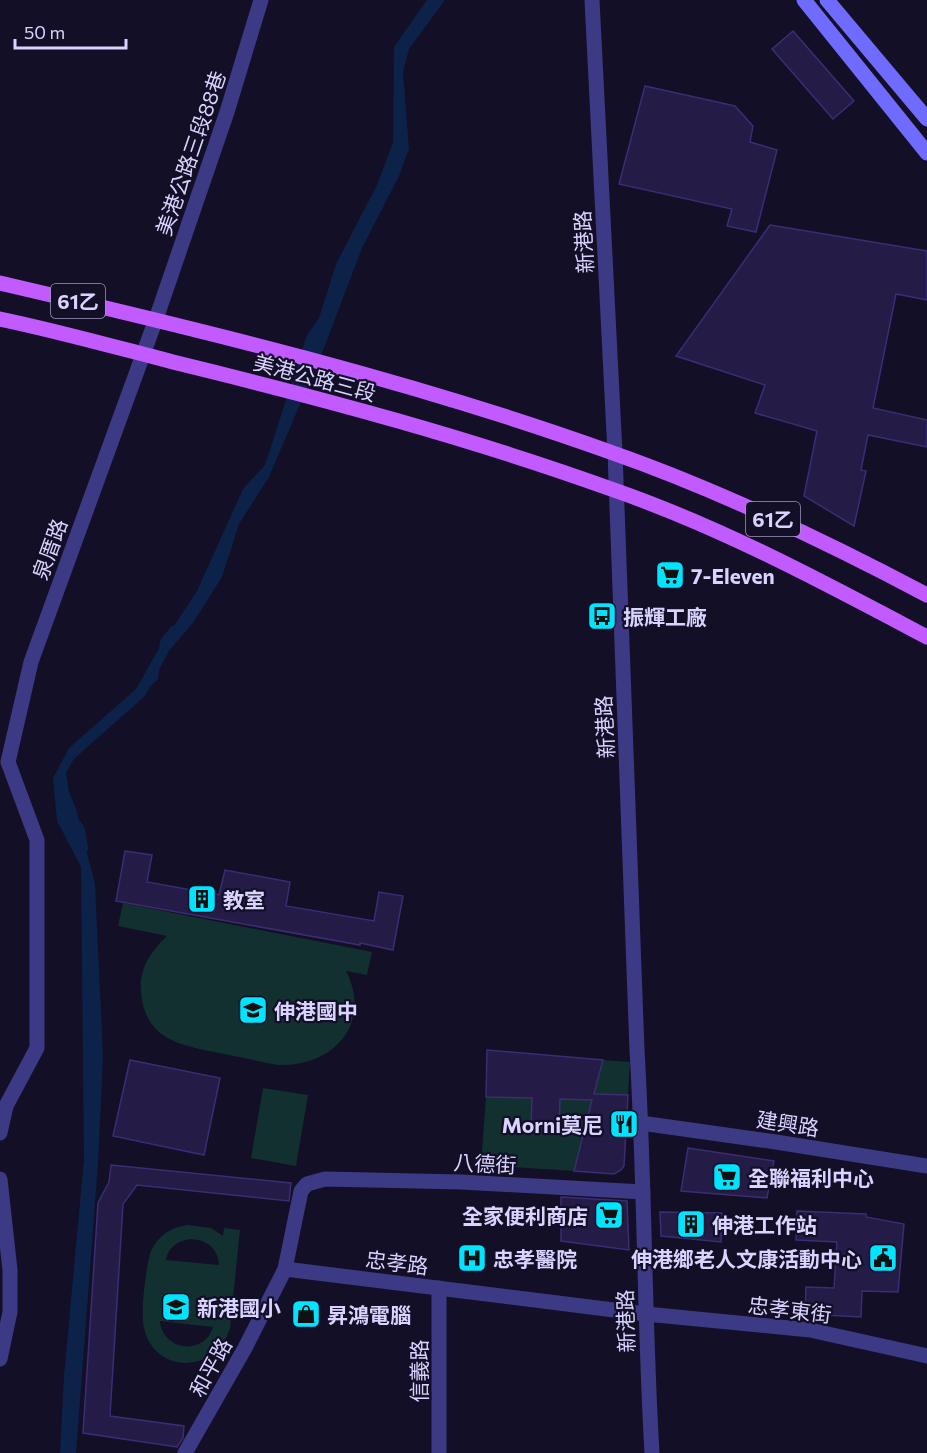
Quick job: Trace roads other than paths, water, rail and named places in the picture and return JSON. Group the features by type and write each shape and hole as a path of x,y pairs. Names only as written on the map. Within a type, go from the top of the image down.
{"main road":[{"path":"804,0 927,150"},
{"path":"827,0 927,119"},
{"name":"美港公路三段","path":"0,283 156,319 405,386 615,453"},
{"name":"美港公路三段","path":"0,319 308,395 507,454 615,490"},
{"name":"61乙","path":"615,453 718,494 833,546 927,595"},
{"name":"61乙","path":"615,490 722,534 832,586 927,637"}],"street":[{"name":"美港公路三段88巷","path":"142,354 227,112 261,0"},
{"name":"新港路","path":"592,0 615,453 652,1453"},
{"name":"泉厝路","path":"0,1133 6,1106 37,1048 37,840 8,762 31,662 142,354"},
{"name":"建興路","path":"641,1123 927,1166"},
{"path":"0,1179 10,1270 10,1312 0,1359"},
{"name":"八德街","path":"325,1179 461,1182 643,1192"},
{"name":"和平路","path":"185,1453 245,1348 285,1269 301,1191 307,1184 325,1179"},
{"name":"忠孝路","path":"285,1269 646,1314"},
{"name":"信義路","path":"439,1288 439,1453"},
{"name":"忠孝東街","path":"646,1314 810,1330 927,1356"},
{"path":"647,1453 652,1453"}],"water":[{"path":"427,0 445,0 409,49 403,72 409,149 399,176 362,248 326,343 269,477 239,524 222,577 193,623 169,651 145,696 74,759 66,773 69,792 76,809 95,884 103,1056 98,1164 76,1453 60,1453 64,1376 84,1159 81,867 57,821 53,778 69,748 136,689 155,655 197,591 243,489 265,465 307,335 319,318 336,264 377,185 393,142 394,47"}],"waterway":[{"path":"161,649 163,640 173,628"},
{"path":"149,684 156,678 157,669"},
{"path":"79,823 83,830 86,849"}],"place":[{"name":"7-Eleven","path":"670,575"},
{"name":"振輝工廠","path":"602,616"},
{"name":"教室","path":"202,899"},
{"name":"伸港國中","path":"253,1010"},
{"name":"Morni莫尼","path":"624,1124"},
{"name":"全聯福利中心","path":"727,1177"},
{"name":"全家便利商店","path":"609,1215"},
{"name":"伸港工作站","path":"691,1224"},
{"name":"忠孝醫院","path":"472,1258"},
{"name":"伸港鄉老人文康活動中心","path":"883,1258"},
{"name":"新港國小","path":"176,1307"},
{"name":"昇鴻電腦","path":"306,1314"}]}
